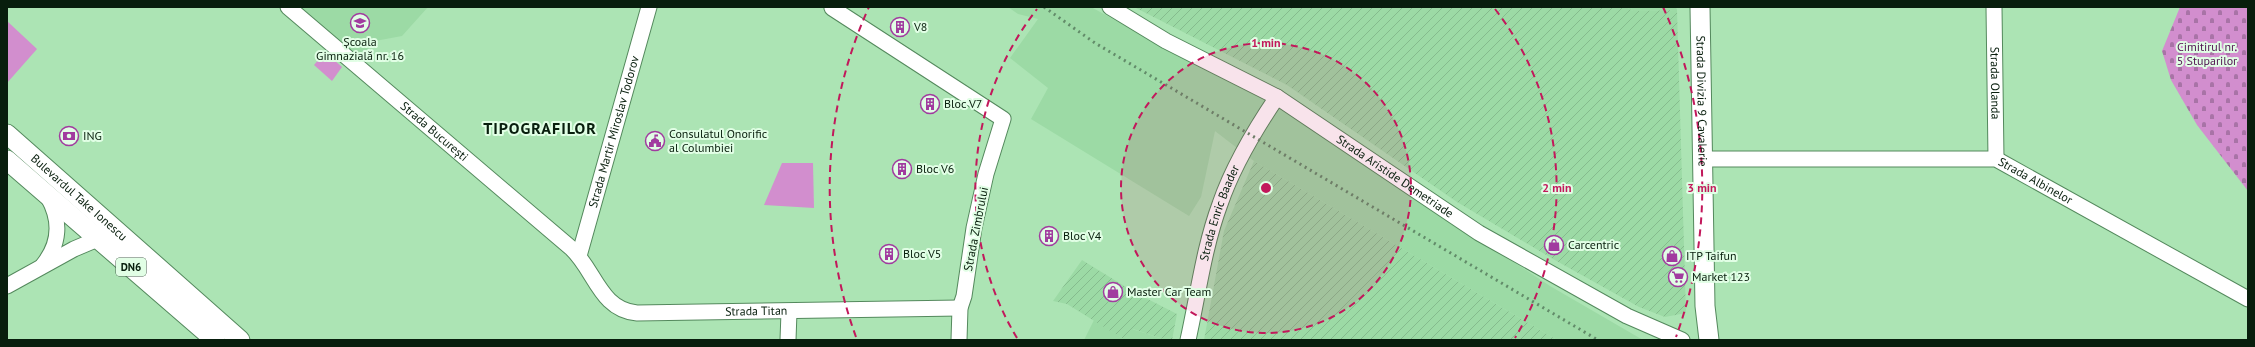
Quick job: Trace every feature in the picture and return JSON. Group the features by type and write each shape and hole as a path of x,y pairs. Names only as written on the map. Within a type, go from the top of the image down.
{"main road":[{"name":"Strada Divizia 9 Cavalerie","path":"1700,7 1701,159 1705,306 1709,340"},
{"name":"Bulevardul Take Ionescu","path":"7,134 240,340"},
{"name":"Bulevardul Take Ionescu","path":"7,160 215,340"}],"street":[{"name":"Strada București","path":"288,7 579,256"},
{"name":"Strada Martir Miroslav Todorov","path":"579,256 649,7"},
{"name":"Strada Aristide Demetriade","path":"1110,7 1160,37 1277,97 1479,233 1627,316 1682,340"},
{"name":"Strada Olanda","path":"1994,7 1996,159"},
{"name":"Strada Zimbrului","path":"832,8 1004,119 986,174 977,215 964,296 960,308 959,340"},
{"name":"Strada Enric Baader","path":"1188,340 1211,231 1220,203 1251,135 1277,97"},
{"name":"Strada Albinelor","path":"1701,159 1996,159 2248,299"},
{"path":"43,266 52,252 57,236 57,221 53,207 46,194"},
{"path":"7,286 43,266 115,231"},
{"name":"Strada Titan","path":"579,256 605,298 616,307 627,312 637,314 960,308"},
{"path":"788,340 789,312"}],"shaded area":[{"name":"Școala Gimnazială nr. 16","path":"288,7 428,7 402,36 375,41 355,64"},
{"path":"1008,7 1091,7 1166,48 1247,86 1550,286 1643,340 1557,340 1254,161 1215,131 1201,197 1189,216 1031,119 1048,88 1010,58 1038,19 1018,14"},
{"path":"1134,7 1626,7 1633,11 1677,10 1686,313 1665,317 1639,307 1553,259 1457,202 1287,85"},
{"path":"1626,7 1676,7 1677,10 1633,11"},
{"path":"1254,161 1557,340 1204,340 1224,231"},
{"path":"1082,260 1134,292 1177,314 1172,340 1166,340 1133,329 1125,340 1067,304 1053,301"},
{"path":"1094,320 1125,340 1084,340"},
{"path":"1132,329 1166,340 1125,340"}],"green space":[{"name":"Cimitirul nr. 5 Stuparilor","path":"2180,7 2248,7 2248,191 2197,125 2171,80 2162,51"},
{"path":"7,21 37,49 7,83"},
{"path":"325,52 342,67 332,81 314,65"},
{"path":"782,163 813,163 814,208 764,205"}],"railway":[{"path":"1044,7 1095,43 1598,340"}],"place":[{"name":"Școala Gimnazială nr. 16","path":"360,23"},
{"name":"V8","path":"900,27"},
{"name":"Bloc V7","path":"930,104"},
{"name":"ING","path":"69,136"},
{"name":"Consulatul Onorific al Columbiei","path":"655,141"},
{"name":"Bloc V6","path":"902,169"},
{"name":"Bloc V4","path":"1049,236"},
{"name":"Carcentric","path":"1554,245"},
{"name":"Bloc V5","path":"889,254"},
{"name":"ITP Taifun","path":"1672,256"},
{"name":"Market 123","path":"1678,277"},
{"name":"Master Car Team","path":"1113,292"}],"district":[{"name":"TIPOGRAFILOR","path":"540,128"}]}
